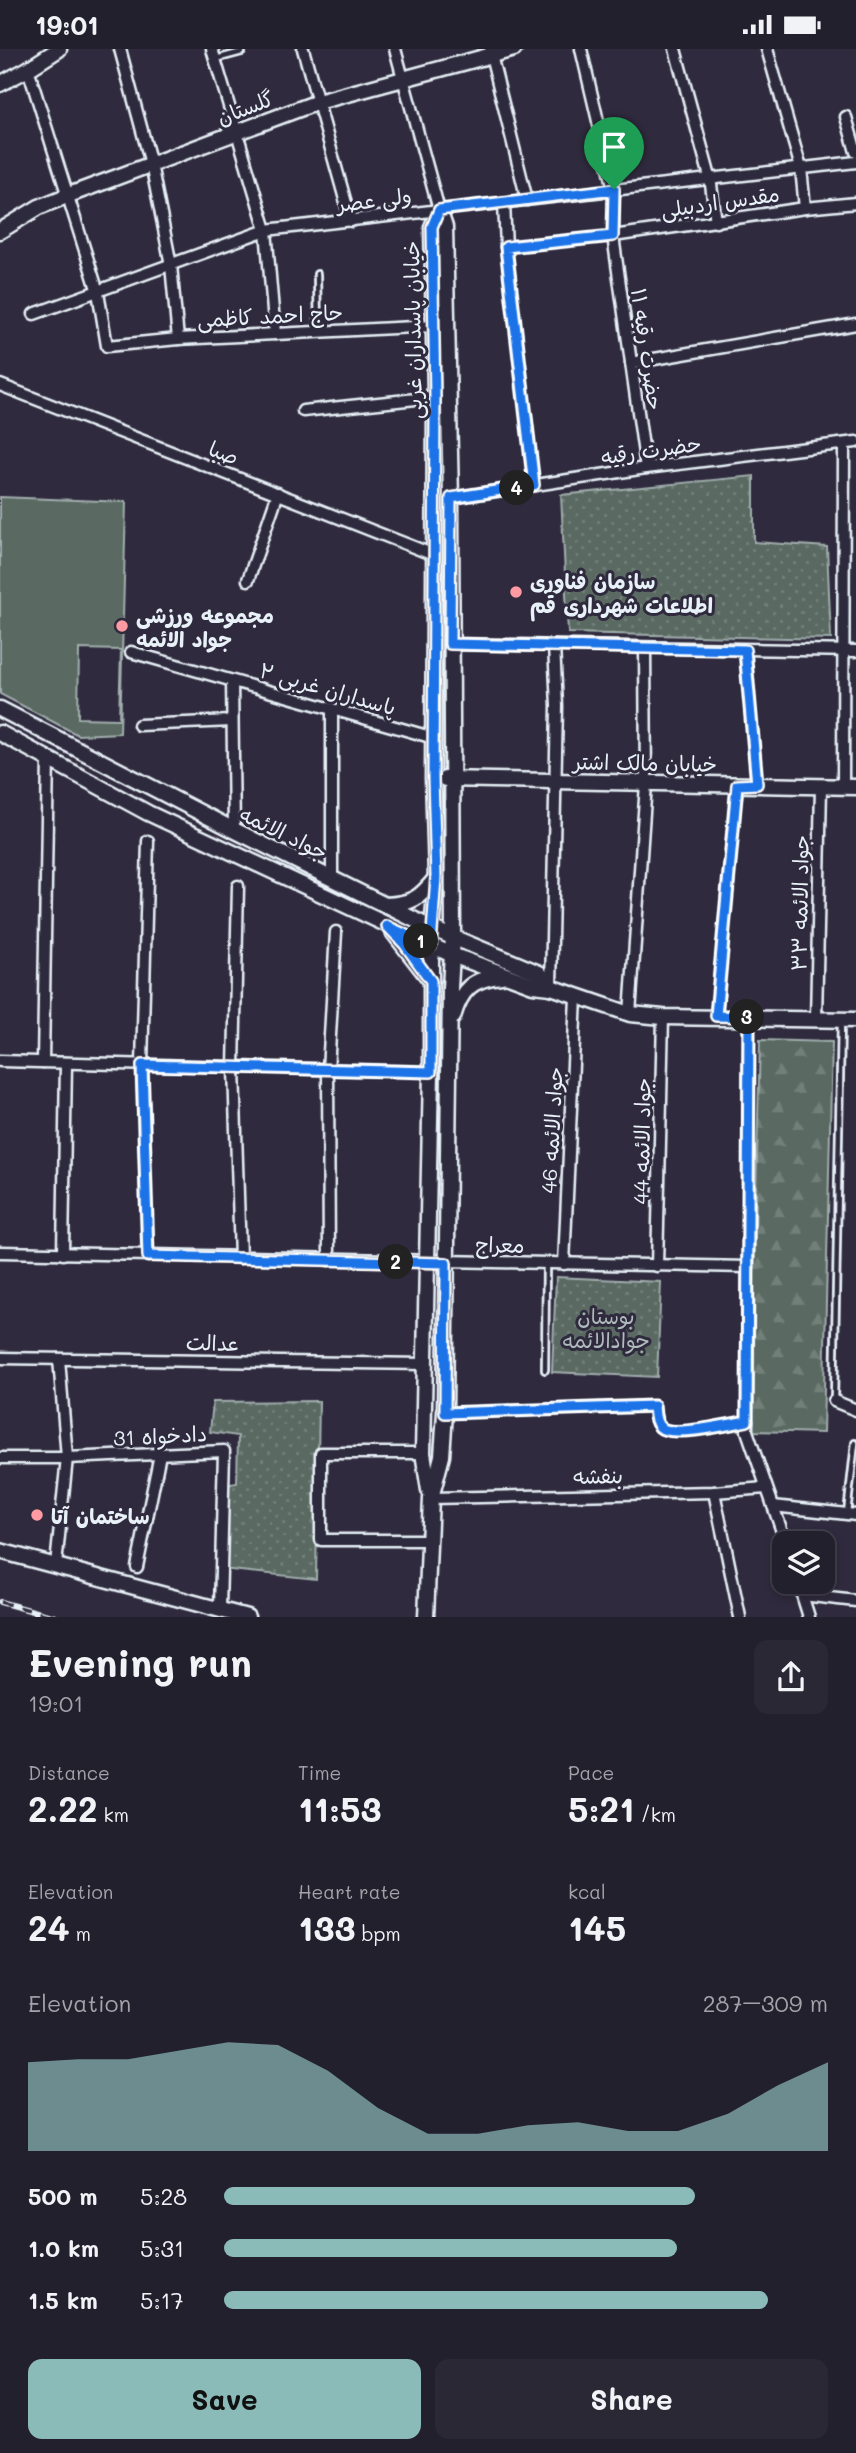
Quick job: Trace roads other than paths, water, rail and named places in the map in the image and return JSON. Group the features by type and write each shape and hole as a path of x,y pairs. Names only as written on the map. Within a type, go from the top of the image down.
{"street":[{"path":"1,80 29,69 60,49"},
{"path":"120,49 152,164 171,265 178,339"},
{"path":"303,49 351,221"},
{"path":"395,49 439,210"},
{"name":"گلستان","path":"0,231 39,207 317,102 490,52 514,49"},
{"name":"حضرت رقیه ۱۱","path":"581,49 614,189 613,236 646,468"},
{"path":"675,49 710,177 716,222"},
{"path":"767,49 801,168 805,208"},
{"path":"490,52 527,200"},
{"path":"213,54 266,230 275,334"},
{"path":"29,69 98,292"},
{"path":"846,117 856,152"},
{"name":"ولی عصر","path":"34,314 266,230 856,162"},
{"path":"504,203 506,247 534,485"},
{"name":"مقدس اردبیلی","path":"506,247 613,236 856,203"},
{"name":"خیابان پاسداران غربی","path":"430,1497 423,1453 431,946 436,877 433,778 435,397 432,227 439,210"},
{"name":"خیابان پاسداران غربی","path":"430,1497 442,1456 445,1413 449,1028 453,937 451,498 445,227 439,210"},
{"name":"حاج احمد کاظمی","path":"98,292 107,346 178,339 434,326"},
{"path":"631,363 856,324"},
{"name":"صبا","path":"0,385 434,555"},
{"path":"303,411 435,397"},
{"name":"حضرت رقیه","path":"451,498 646,468 856,442"},
{"path":"844,444 850,651 843,717 850,787"},
{"path":"248,580 278,493"},
{"path":"450,644 850,651"},
{"path":"551,987 557,706 554,646"},
{"path":"631,1014 646,783 645,648"},
{"path":"745,650 757,784"},
{"name":"پاسداران غربی ۲","path":"131,652 433,738"},
{"path":"232,681 234,830"},
{"name":"جواد الائمه","path":"0,709 433,929 539,973 551,987"},
{"path":"332,709 332,878"},
{"path":"139,725 232,722"},
{"name":"جواد الائمه","path":"0,733 148,813 387,926 452,955 533,985 551,987 631,1014 663,1017 856,1020"},
{"path":"43,1062 48,757"},
{"name":"خیابان مالک اشتر","path":"433,778 850,787"},
{"path":"716,1016 737,785"},
{"name":"جواد الائمه ۳۳","path":"816,1019 821,787"},
{"path":"148,841 142,1065 148,1256"},
{"path":"385,905 402,905 412,901 424,894 436,877"},
{"path":"238,886 234,1068 240,1258"},
{"path":"387,926 405,945 431,981"},
{"path":"329,1260 328,1070 336,932"},
{"path":"449,1028 454,1011 465,991 475,982 485,978 510,976"},
{"name":"جواد الائمه 46","path":"564,1264 576,997"},
{"name":"جواد الائمه 44","path":"657,1266 663,1017"},
{"path":"749,1017 747,1431 782,1531"},
{"path":"0,1061 431,1072"},
{"path":"63,1254 66,1063"},
{"name":"معراج","path":"0,1252 748,1267"},
{"name":"عدالت","path":"0,1358 426,1364"},
{"path":"56,1565 67,1458 59,1359"},
{"path":"834,1401 856,1410"},
{"path":"445,1413 654,1406 655,1419 660,1427 667,1431 747,1421"},
{"name":"دادخواه 31","path":"0,1458 224,1451 220,1609"},
{"path":"423,1453 321,1453 321,1540 428,1540"},
{"path":"137,1567 160,1454"},
{"name":"بنفشه","path":"430,1497 714,1492 766,1487"},
{"path":"714,1492 740,1616"},
{"path":"426,1616 430,1497"},
{"path":"773,1506 852,1515"},
{"path":"0,1551 247,1616"},
{"path":"809,1616 802,1595 856,1601"}],"lane":[{"path":"213,54 242,52"},
{"path":"317,274 318,332"},
{"path":"834,1401 841,1020"},
{"path":"545,1370 546,1264"},
{"path":"852,1515 855,1443"}],"railway":[{"path":"0,1602 55,1617"}],"place":[{"name":"سازمان فناوری اطلاعات شهرداری قم","path":"516,592"},
{"name":"مجموعه ورزشی جواد الائمه","path":"122,626"},
{"name":"ساختمان آتا","path":"37,1515"}],"park label":[{"name":"بوستان جوادالائمه","path":"606,1327"}]}
